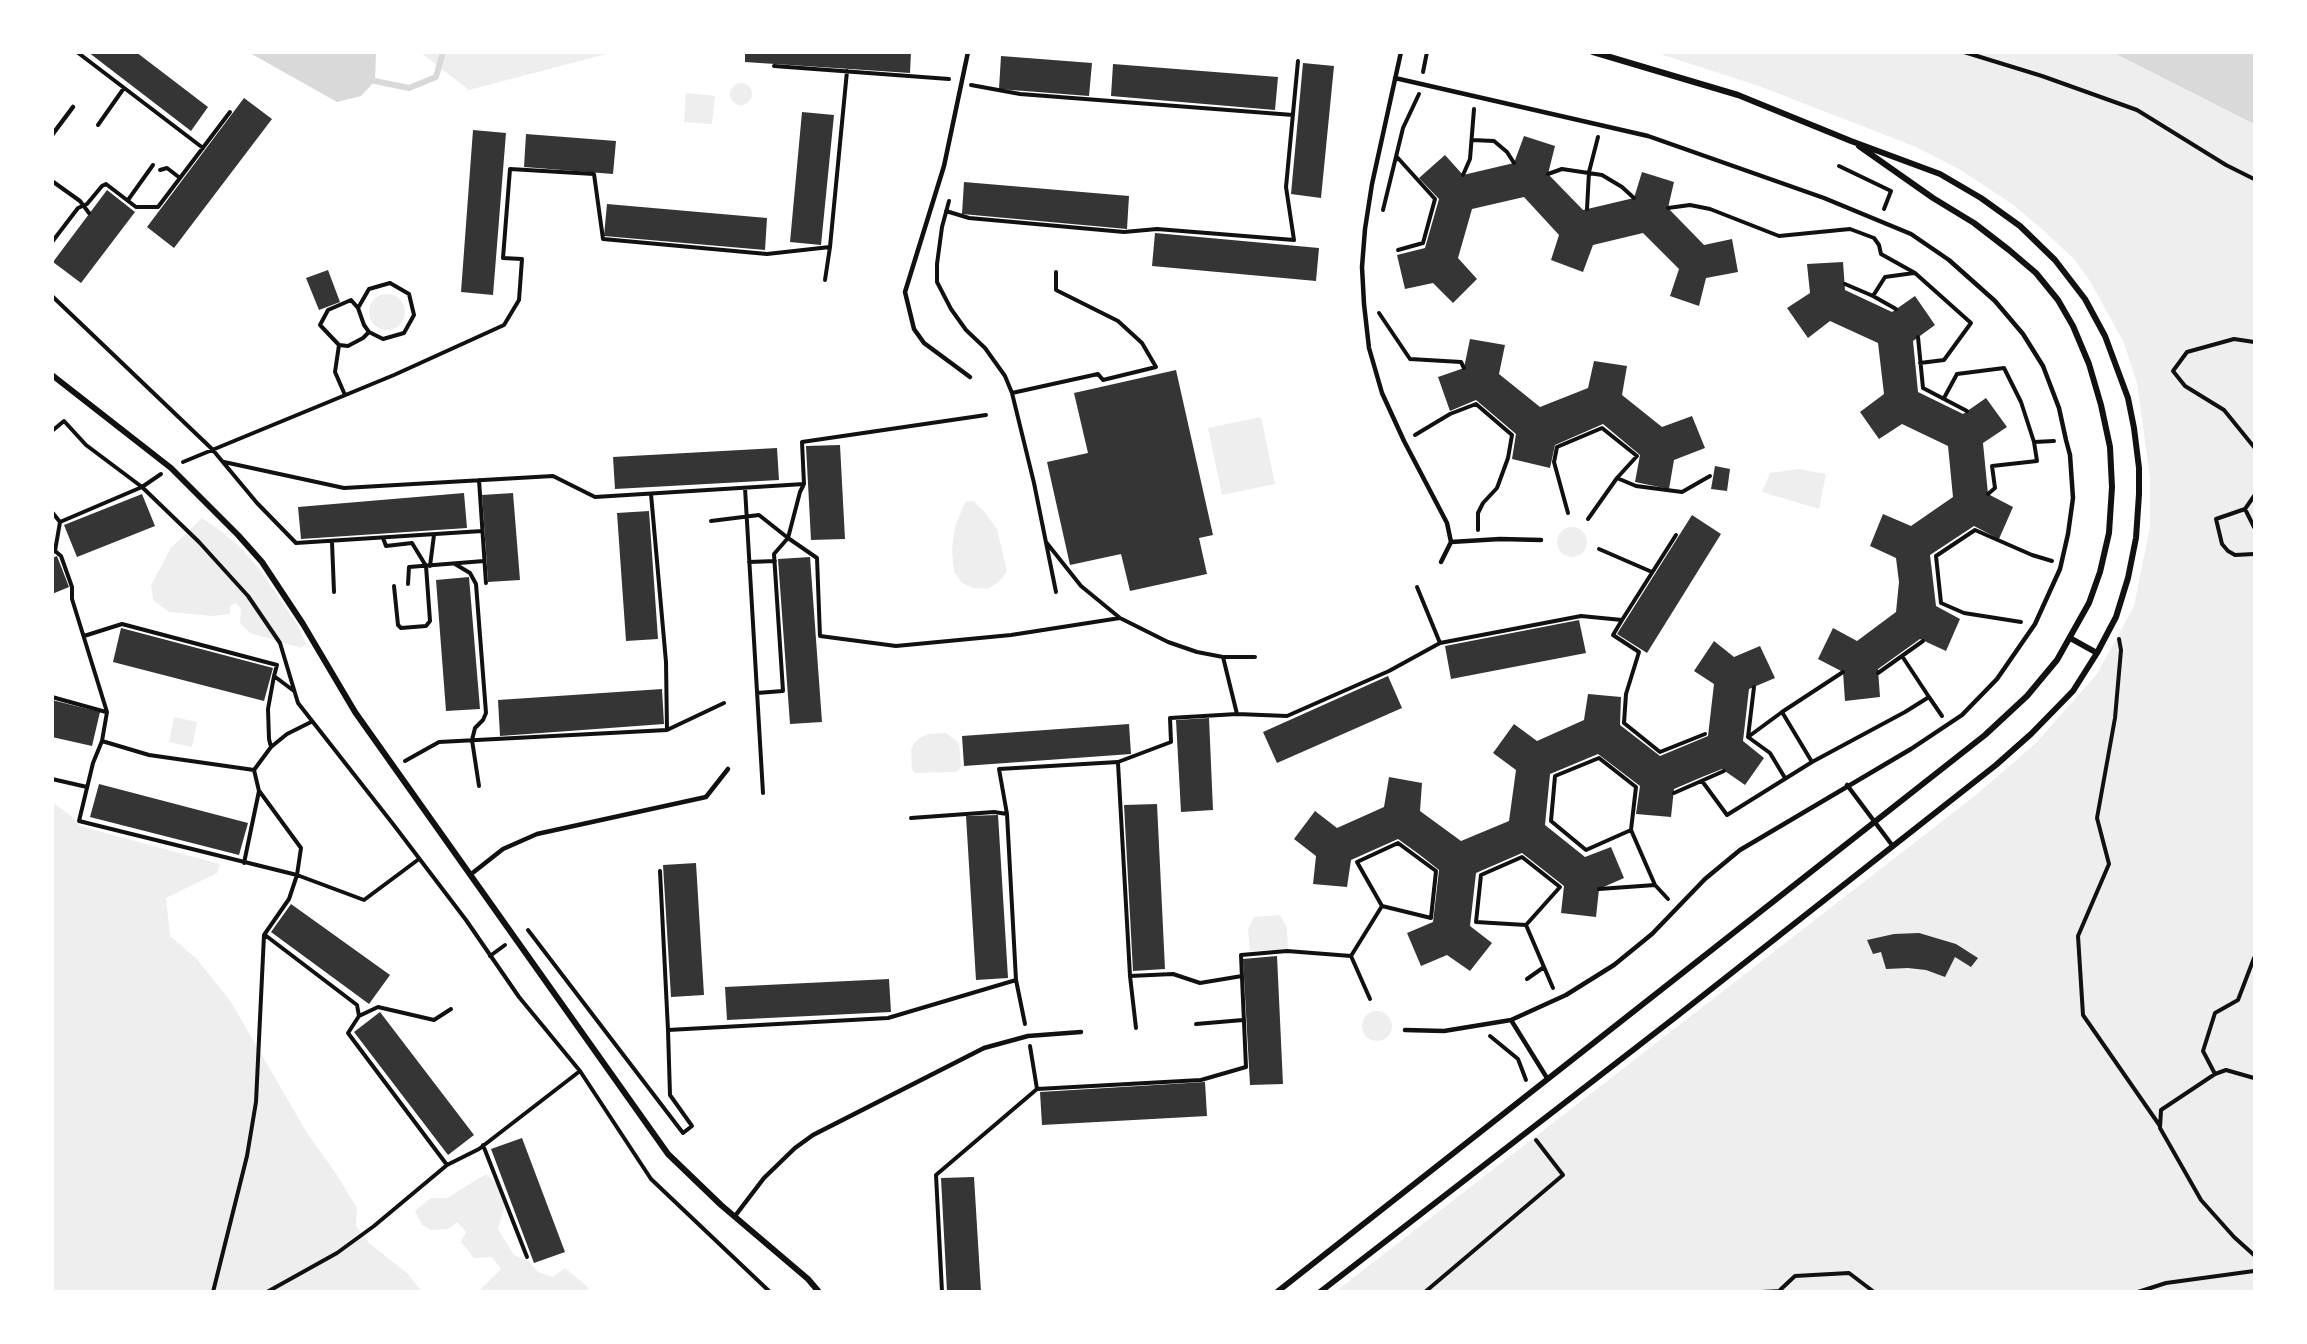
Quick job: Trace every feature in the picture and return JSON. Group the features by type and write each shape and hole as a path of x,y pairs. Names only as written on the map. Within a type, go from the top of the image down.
{"street":[{"path":"1320,1292 1677,1016 2031,734 2073,691 2097,653 2116,617 2128,578 2136,538 2139,468 2128,398 2105,336 2085,299 2055,260 2020,226 1981,198 1940,174 1738,95 1593,52"},
{"path":"1277,1292 1985,735 2027,696 2058,660 2089,603 2100,572 2109,533 2112,486 2110,447 2102,405 2089,364 2073,326 2058,300 2036,273 2009,250 1974,223 1933,198 1851,141"},
{"path":"52,375 171,468 262,562 303,624 355,712 668,1154 735,1216 801,1272 819,1292"},
{"path":"2070,638 2097,653"}],"lane":[{"path":"968,52 944,165 905,292 914,329 924,343 970,377"},
{"path":"1401,52 1372,184 1365,229 1362,267 1364,304 1369,348 1382,393 1447,523 1451,542 1442,562"},
{"path":"1395,78 1648,136 1824,198 1911,234 1949,260 1987,294 2023,334 2043,366 2059,408 2066,440 2073,498 2061,563 2035,624 1997,679 1949,725 1740,850 1705,879 1652,934 1614,965 1558,999 1510,1020 1444,1030 1405,1030"},
{"path":"52,135 73,107"},
{"path":"1451,542 1541,540"},
{"path":"470,875 503,849 537,834 706,797 728,769"},
{"path":"1847,785 1893,845"},
{"path":"1510,1020 1547,1078"},
{"path":"735,1216 764,1178 813,1135 984,1048 1028,1036 1081,1032"}],"path":[{"path":"77,52 203,148"},
{"path":"1424,68 1427,52"},
{"path":"1964,52 2042,76 2137,110 2226,165 2254,179"},
{"path":"946,211 969,218 1124,232 1157,229 1294,240 1286,187 1298,61"},
{"path":"774,66 948,79"},
{"path":"825,280 847,72"},
{"path":"972,97 977,75"},
{"path":"975,86 1020,94 1293,115"},
{"path":"98,125 124,88"},
{"path":"1382,213 1403,128 1419,95"},
{"path":"52,242 78,208 87,204 106,184 136,207 158,207 230,112"},
{"path":"1463,175 1470,159 1471,123"},
{"path":"1472,140 1494,141 1507,152 1514,163"},
{"path":"1587,209 1589,172 1594,152"},
{"path":"1396,157 1435,199 1423,243 1398,250"},
{"path":"128,200 153,165"},
{"path":"1839,166 1892,191 1885,208"},
{"path":"160,170 166,168 180,178"},
{"path":"60,522 142,486 171,468 212,449 345,395 504,325 519,300 522,259 503,258 510,169 594,174 603,239 767,254 830,247"},
{"path":"1548,174 1562,169 1602,175 1622,187 1634,198"},
{"path":"52,181 80,201 89,213"},
{"path":"951,191 937,264 937,282 951,309 966,330 985,348 1005,376 1012,393 1034,483 1056,592"},
{"path":"1668,208 1690,205 1710,208 1779,236 1850,229 1874,238 1880,245 1881,254 1915,273 1971,323 1944,360 1920,363"},
{"path":"1012,393 1098,374 1103,380 1156,367 1142,343 1118,321 1056,290 1056,272"},
{"path":"1873,296 1885,277 1915,273"},
{"path":"358,308 369,289 390,284 409,294 414,315 404,333 383,339 369,332 358,308 351,300 328,310 320,325 339,345 348,346 369,332"},
{"path":"1845,284 1896,309"},
{"path":"52,296 212,449 257,503 296,543 482,531"},
{"path":"1378,309 1382,320 1410,359 1461,362 1464,368"},
{"path":"1918,338 1923,388 1967,411"},
{"path":"2254,342 2234,339 2187,352 2173,371 2185,386 2224,410 2254,447"},
{"path":"339,345 335,372 345,395"},
{"path":"1944,398 1957,374 2004,368 2021,402 2034,442 2037,461 1992,466 1995,488 1988,494"},
{"path":"1430,427 1450,414 1476,404 1512,435 1508,458 1497,488 1483,503 1478,513 1478,540"},
{"path":"757,693 783,691 774,554 788,538 804,484 802,442 986,415"},
{"path":"52,430 64,421 86,445 142,486 199,542 248,596 280,643 298,703 311,722 419,860 519,997 580,1071 651,1179 770,1292"},
{"path":"1568,513 1554,462 1557,447 1602,428 1637,456 1617,478 1588,519"},
{"path":"2034,442 2066,440"},
{"path":"224,462 344,488 553,476 595,497 804,484"},
{"path":"1617,478 1636,486 1682,492 1710,476"},
{"path":"479,480 486,583"},
{"path":"745,488 763,793"},
{"path":"651,494 666,662 667,730"},
{"path":"2254,496 2245,509 2216,519 2222,544 2228,551 2235,555 2254,554"},
{"path":"2245,509 2254,527"},
{"path":"52,512 60,522"},
{"path":"711,521 759,515 817,558 820,636 896,646 1011,635 1120,618"},
{"path":"60,522 54,551 61,556 72,587 72,598 107,712 102,741 93,763 79,821 297,875 364,900 419,860"},
{"path":"2003,620 1964,613 1941,603 1936,556 1975,530 2032,555 2061,563"},
{"path":"394,586 398,625 401,628 426,626 430,621 428,566 434,535"},
{"path":"1676,535 1613,635 1639,652 1626,694 1624,723 1660,752 1705,734"},
{"path":"383,538 386,546 412,543 428,566"},
{"path":"1045,541 1081,586 1120,618 1168,642 1197,652 1223,657 1255,657"},
{"path":"332,542 334,592"},
{"path":"1599,549 1652,572"},
{"path":"408,584 408,567 484,561"},
{"path":"749,562 775,561"},
{"path":"455,564 470,573 476,584 486,713 475,728 472,740 479,786"},
{"path":"1417,587 1440,643"},
{"path":"1037,1089 1016,980 1007,814 999,770 1118,762 1171,742 1170,718 1237,714 1287,716 1389,671 1440,643 1581,616 1622,620"},
{"path":"2116,617 2121,650 2115,718 2097,818 2109,864 2078,936 2083,1015 2160,1126 2201,1200 2234,1237 2254,1255"},
{"path":"84,636 122,624 277,665 268,709 271,747"},
{"path":"1878,673 1923,641"},
{"path":"1902,656 1949,725"},
{"path":"1223,657 1237,714"},
{"path":"1748,737 1843,672"},
{"path":"274,676 294,691"},
{"path":"1748,737 1754,687"},
{"path":"52,697 107,712"},
{"path":"1702,780 1727,815 1812,762 1929,697"},
{"path":"394,768 439,741 667,730 724,703"},
{"path":"1782,712 1812,762"},
{"path":"254,770 271,747 287,734 311,722"},
{"path":"1748,737 1770,753 1785,778"},
{"path":"102,741 149,755 254,770"},
{"path":"1631,830 1586,850 1551,821 1555,776 1599,758 1636,787 1631,830 1655,885 1677,909"},
{"path":"1118,762 1130,976 1136,1028"},
{"path":"213,1292 247,1156 256,1102 264,935 290,899 301,848 260,791 254,770"},
{"path":"1674,793 1724,771"},
{"path":"52,779 87,787"},
{"path":"244,863 260,791"},
{"path":"911,818 994,812 1007,814"},
{"path":"1398,843 1436,871 1431,918 1382,906 1357,862 1398,843"},
{"path":"1522,857 1560,887 1526,925 1476,922 1481,875 1522,857"},
{"path":"490,956 527,929 683,1133 692,1126 670,1095 660,871"},
{"path":"1599,889 1655,885"},
{"path":"1351,956 1382,906"},
{"path":"1526,925 1558,999"},
{"path":"264,935 357,1005 359,1016"},
{"path":"942,1292 936,1175 1037,1089 1201,1080 1246,1067 1241,955 1287,951 1351,956"},
{"path":"1351,956 1370,999"},
{"path":"2215,1074 2203,1051 2215,1013 2238,1000 2254,958"},
{"path":"1527,980 1544,967"},
{"path":"1130,976 1173,974 1200,983 1242,976"},
{"path":"668,1030 888,1018 1016,980"},
{"path":"447,1165 348,1033 359,1016 378,1007 434,1020 451,1009"},
{"path":"1196,1024 1244,1020"},
{"path":"2160,1126 2161,1110 2215,1074 2226,1070 2254,1078"},
{"path":"267,1292 337,1253 374,1226 447,1165 483,1145 580,1071"},
{"path":"483,1145 527,1257"},
{"path":"2138,1292 2166,1283 2254,1271"},
{"path":"1761,1292 1780,1291 1795,1276 1849,1273 1874,1292"}],"shaded area":[{"path":"421,52 610,53 469,90"},
{"path":"250,53 376,53 375,81 361,96 337,102"},
{"path":"1657,53 2114,53 2254,124 2254,1291 1335,1292 1976,795 2036,743 2097,674 2134,606 2150,527 2150,478 2137,383 2124,343 2090,281 2075,260 2012,204 1959,169 1916,147 1759,86"},
{"path":"2114,53 2254,53 2254,124"},
{"path":"737,83 745,83 752,90 752,98 745,105 737,105 730,98 730,90"},
{"path":"686,93 715,96 712,124 684,122"},
{"path":"387,294 400,299 405,312 400,325 387,330 374,325 369,312 374,299"},
{"path":"1261,417 1275,484 1222,495 1208,428"},
{"path":"1799,469 1826,474 1819,509 1762,492 1770,473"},
{"path":"973,501 997,529 1007,571 1000,581 987,589 972,588 961,582 954,571 952,549 955,527 965,502"},
{"path":"202,518 239,546 260,570 298,626 306,644 301,648 250,633 240,623 241,609 236,603 230,606 230,614 212,616 169,612 153,600 151,585 171,548"},
{"path":"1572,527 1583,531 1587,542 1583,553 1572,557 1561,553 1557,542 1561,531"},
{"path":"174,717 197,722 192,747 169,742"},
{"path":"946,733 959,743 961,766 959,770 915,773 912,769 911,750 914,743 929,734"},
{"path":"52,802 70,815 80,826 220,864 217,873 166,898 170,936 196,958 231,1002 307,1133 357,1208 356,1226 369,1243 408,1274 421,1291 53,1291"},
{"path":"1280,915 1287,927 1288,949 1250,951 1248,929 1254,917"},
{"path":"1377,1011 1388,1015 1392,1026 1388,1037 1377,1041 1366,1037 1362,1026 1366,1015"},
{"path":"486,1174 498,1185 506,1201 498,1229 514,1255 527,1260 538,1272 553,1277 565,1268 589,1288 584,1292 479,1291 501,1269 492,1257 474,1258 461,1242 466,1232 457,1222 448,1229 431,1230 422,1225 415,1211 431,1198 447,1198"}],"building":[{"path":"88,52 136,52 208,107 191,131"},
{"path":"745,52 911,52 910,73 745,62"},
{"path":"1001,56 1092,63 1089,96 999,89"},
{"path":"1303,63 1334,66 1321,198 1291,194"},
{"path":"1113,64 1278,77 1275,110 1111,96"},
{"path":"244,98 272,119 174,248 147,227"},
{"path":"802,112 834,115 821,245 790,242"},
{"path":"473,130 506,133 493,295 461,292"},
{"path":"526,134 616,141 613,174 524,167"},
{"path":"1524,136 1555,146 1548,174 1583,210 1634,198 1642,172 1674,182 1668,208 1704,245 1732,239 1738,272 1706,278 1699,306 1670,296 1679,269 1643,233 1593,245 1583,272 1551,260 1559,235 1524,197 1472,209 1458,258 1477,279 1453,303 1433,283 1405,289 1397,255 1425,248 1439,199 1419,178 1445,155 1463,175 1514,163"},
{"path":"964,182 1129,196 1127,229 962,214"},
{"path":"107,190 135,212 81,283 53,262"},
{"path":"607,204 767,218 765,250 604,236"},
{"path":"1155,233 1319,248 1316,281 1152,266"},
{"path":"1843,262 1845,290 1892,312 1915,296 1935,325 1913,341 1918,392 1963,414 1986,398 2007,427 1983,443 1988,494 2013,507 1999,539 1974,526 1930,555 1936,606 1960,619 1946,651 1920,639 1878,669 1880,697 1845,701 1843,672 1818,659 1833,628 1857,641 1896,612 1899,582 1896,558 1870,546 1883,514 1911,526 1953,497 1948,446 1902,424 1879,439 1860,412 1884,394 1878,343 1830,321 1808,338 1787,308 1810,293 1807,264"},
{"path":"328,270 340,302 319,310 306,278"},
{"path":"1470,339 1505,345 1499,374 1540,407 1588,388 1594,361 1627,366 1622,395 1662,427 1692,416 1705,448 1674,460 1669,489 1635,482 1640,455 1603,424 1555,445 1550,468 1512,459 1516,434 1476,400 1450,411 1438,377 1464,368"},
{"path":"1176,370 1213,535 1199,538 1207,574 1130,591 1121,554 1070,565 1047,462 1088,453 1074,393"},
{"path":"840,445 845,539 811,540 806,446"},
{"path":"777,448 779,480 615,489 613,457"},
{"path":"1715,466 1730,469 1727,491 1711,489"},
{"path":"464,493 467,528 301,539 298,507"},
{"path":"513,493 520,580 488,582 482,495"},
{"path":"142,494 155,526 77,557 64,525"},
{"path":"649,511 658,639 626,641 617,513"},
{"path":"1692,515 1721,534 1647,653 1617,634"},
{"path":"57,556 69,587 52,594 52,558"},
{"path":"810,557 822,722 790,724 778,559"},
{"path":"469,577 480,709 446,711 436,580"},
{"path":"1579,620 1586,653 1451,679 1445,646"},
{"path":"121,628 273,668 264,701 113,662"},
{"path":"1714,641 1734,657 1760,646 1775,678 1749,689 1743,741 1764,758 1745,785 1722,769 1674,789 1671,817 1636,814 1640,786 1598,754 1550,774 1545,825 1585,857 1611,847 1624,878 1599,889 1596,917 1561,913 1564,886 1522,853 1476,873 1470,926 1492,943 1470,971 1447,955 1421,966 1407,933 1433,922 1439,870 1420,855 1398,839 1351,860 1347,887 1313,884 1316,856 1294,839 1315,811 1337,828 1384,807 1389,777 1422,783 1420,811 1461,841 1509,821 1516,770 1493,753 1514,724 1537,741 1584,720 1588,694 1621,697 1620,725 1660,756 1708,736 1714,684 1694,671"},
{"path":"1388,676 1402,708 1277,763 1263,732"},
{"path":"662,689 664,724 500,736 498,700"},
{"path":"52,700 100,712 92,746 52,737"},
{"path":"1209,718 1213,810 1181,812 1176,720"},
{"path":"1129,724 1131,754 964,766 962,736"},
{"path":"99,784 248,823 239,855 90,817"},
{"path":"1157,804 1165,969 1133,971 1124,805"},
{"path":"998,815 1008,978 976,980 966,816"},
{"path":"696,863 704,995 671,997 663,865"},
{"path":"291,904 390,975 369,1004 271,932"},
{"path":"1919,933 1956,944 1978,958 1971,967 1955,957 1945,977 1926,970 1886,969 1881,952 1873,954 1867,940 1894,934"},
{"path":"1277,956 1283,1084 1250,1085 1243,959"},
{"path":"889,979 891,1012 727,1020 725,987"},
{"path":"380,1012 474,1135 448,1155 354,1032"},
{"path":"1205,1082 1207,1116 1042,1125 1040,1092"},
{"path":"522,1138 565,1252 534,1263 491,1149"},
{"path":"974,1177 981,1292 947,1292 941,1178"}],"waterway":[{"path":"375,81 409,88 436,77 443,52"}]}
